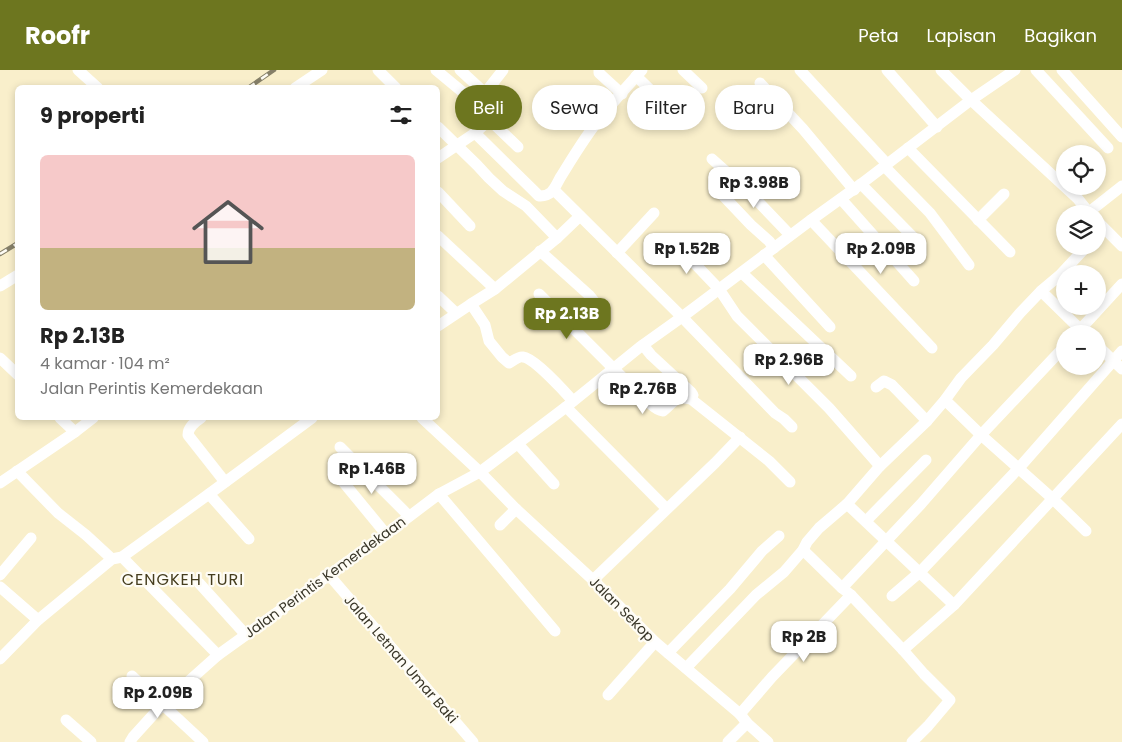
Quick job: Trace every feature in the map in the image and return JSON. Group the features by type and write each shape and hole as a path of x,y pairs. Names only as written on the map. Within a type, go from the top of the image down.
{"street":[{"path":"78,70 95,85"},
{"path":"300,85 322,70"},
{"path":"378,70 393,85"},
{"path":"436,70 455,86"},
{"path":"460,70 476,85"},
{"path":"491,85 503,70"},
{"path":"600,70 599,74 622,94"},
{"path":"683,70 699,85"},
{"path":"800,70 930,213 969,264"},
{"path":"887,70 937,127"},
{"path":"941,70 1083,205"},
{"name":"Jalan Perintis Kemerdekaan","path":"130,742 132,737 162,705 218,655 386,534 438,494 480,472 570,404 643,345 858,187 971,100 1014,70"},
{"path":"1036,70 1108,148"},
{"path":"1062,70 1122,137"},
{"path":"475,133 539,196 545,196 554,190 589,133 639,73 649,85"},
{"path":"760,83 858,187 914,238"},
{"path":"440,129 496,185 526,206 557,238"},
{"path":"440,157 478,130"},
{"path":"500,130 518,147"},
{"path":"908,148 1010,252"},
{"path":"712,159 748,191 790,236"},
{"path":"714,186 774,248"},
{"path":"1099,205 1122,186"},
{"path":"554,190 682,317 775,413 792,427"},
{"path":"440,194 470,226"},
{"path":"978,220 1004,194"},
{"path":"841,199 914,281"},
{"path":"617,253 654,213"},
{"path":"440,325 495,289 557,238 580,216"},
{"path":"811,220 932,348"},
{"path":"1106,233 1122,246"},
{"path":"440,238 495,289"},
{"path":"674,243 719,290 737,316 829,408 880,466"},
{"path":"540,251 589,295 597,305"},
{"path":"764,255 830,327"},
{"path":"686,668 756,595 784,572 804,550 807,542 819,528 847,504 880,466 927,421 946,400 961,378 993,345 1020,312 1041,290 1060,275 1078,255"},
{"path":"742,272 851,376"},
{"path":"0,286 15,277"},
{"path":"1086,325 1122,284"},
{"path":"1041,290 1074,325"},
{"path":"539,294 643,398 658,410 663,411 677,398 691,399 769,461 790,482"},
{"path":"440,298 456,313"},
{"path":"471,304 485,325 489,341 502,357 509,363 519,357 529,359 545,373 570,404 666,508"},
{"path":"643,345 691,392 693,397 691,399"},
{"path":"892,596 920,572 1118,365 1122,351"},
{"path":"1106,354 1118,365"},
{"path":"728,742 772,677 846,592 887,541 981,435 1056,356"},
{"path":"0,358 15,372"},
{"path":"876,388 884,381 892,385 927,421"},
{"path":"946,400 981,435 1086,531"},
{"path":"62,420 75,432"},
{"path":"0,483 90,420"},
{"path":"198,420 190,426 188,435 225,482"},
{"path":"0,659 38,620 117,558 209,494 309,420"},
{"name":"Jalan Sekop","path":"424,420 480,472 516,509 594,580 655,642 744,718 768,742"},
{"path":"903,650 954,605 1122,424"},
{"path":"594,580 740,437"},
{"path":"518,444 554,484"},
{"path":"340,447 410,516"},
{"path":"866,521 926,460"},
{"path":"17,471 58,513 117,558 218,655"},
{"path":"335,472 386,534"},
{"path":"209,494 249,539"},
{"path":"438,494 556,631"},
{"path":"847,504 954,605"},
{"path":"500,525 516,509"},
{"path":"668,653 730,588 762,551 779,536"},
{"path":"0,575 31,538"},
{"path":"804,550 950,700 912,742"},
{"name":"Jalan Letnan Umar Baki","path":"329,575 473,742"},
{"path":"199,583 246,635"},
{"path":"0,587 38,620"},
{"path":"608,695 655,642"},
{"path":"132,676 203,742"},
{"path":"66,720 91,742"}],"railway":[{"path":"252,85 274,70"},
{"path":"0,254 15,245"}],"district":[{"name":"CENGKEH TURI","path":"183,579"}]}
